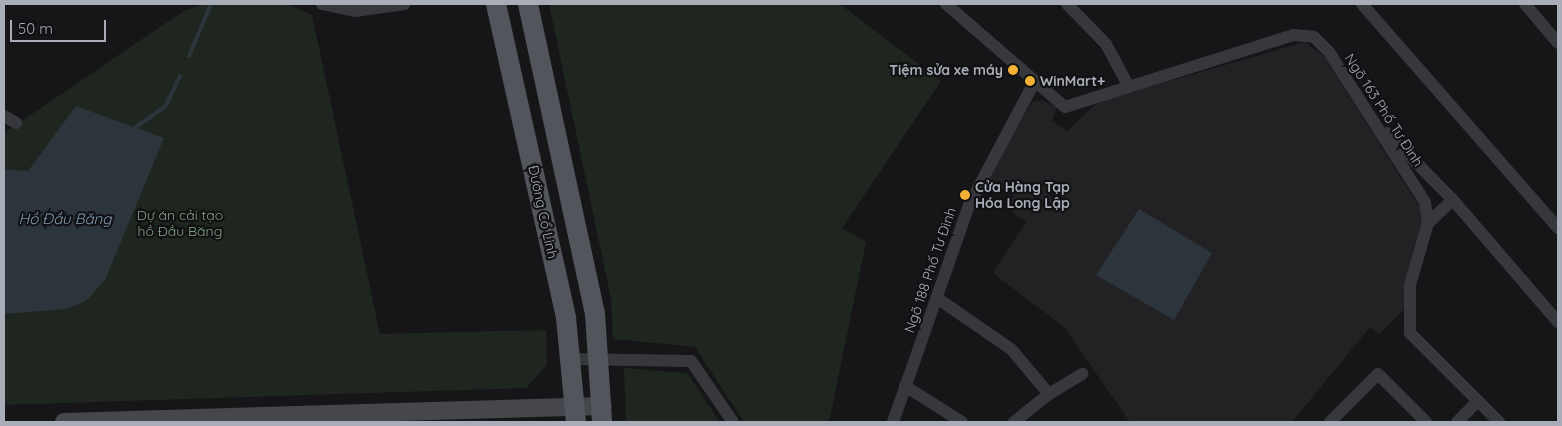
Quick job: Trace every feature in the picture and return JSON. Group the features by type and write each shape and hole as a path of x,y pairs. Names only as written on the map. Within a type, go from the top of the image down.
{"main road":[{"name":"Đường Cổ Linh","path":"496,4 572,359 576,415"},
{"path":"528,4 576,218 601,358 602,414"}],"street":[{"path":"326,5 356,11 402,4"},
{"path":"946,4 1035,81"},
{"path":"1067,4 1106,44 1129,87"},
{"path":"1362,4 1558,228"},
{"path":"1525,4 1558,43"},
{"name":"Ngõ 163 Phố Tư Đình","path":"1035,81 1065,107 1293,35 1308,35 1324,46 1422,196 1428,223 1410,285 1408,328 1499,422"},
{"name":"Ngõ 188 Phố Tư Đình","path":"893,422 969,205 1035,81"},
{"path":"4,116 16,123"},
{"path":"1376,124 1453,200 1558,322"},
{"path":"1428,223 1453,200"},
{"path":"937,298 1011,349 1049,394"},
{"path":"572,359 691,361 733,422"},
{"path":"1014,422 1049,394 1082,374"},
{"path":"1338,420 1378,374 1426,422"},
{"path":"905,386 962,422"},
{"path":"1457,422 1478,402"},
{"path":"64,422 602,414"}],"shaded area":[{"path":"1305,42 1324,56 1425,216 1404,309 1379,334 1370,327 1292,422 1130,422 1064,327 993,273 1026,222 1006,207 1014,196 986,179 1032,102 1041,100 1057,107 1052,121 1067,131 1099,101"}],"green space":[{"name":"Dự án cải tạo hồ Đầu Băng","path":"205,4 287,4 312,15 380,334 546,330 547,365 526,388 4,405 4,133 185,10"},
{"path":"549,4 840,4 941,81 842,228 866,242 829,422 744,422 695,347 613,339 611,299"},
{"path":"624,368 687,373 720,422 626,422"}],"water":[{"name":"Hồ Đầu Băng","path":"76,106 164,138 105,280 86,301 66,309 4,314 4,169 28,171"},
{"path":"1139,209 1212,253 1174,320 1096,275"}],"waterway":[{"path":"189,56 211,4"},
{"path":"136,127 165,107 180,76"}],"place":[{"name":"Tiệm sửa xe máy","path":"1013,70"},
{"name":"WinMart+","path":"1030,81"},
{"name":"Cửa Hàng Tạp Hóa Long Lập","path":"965,195"}]}
